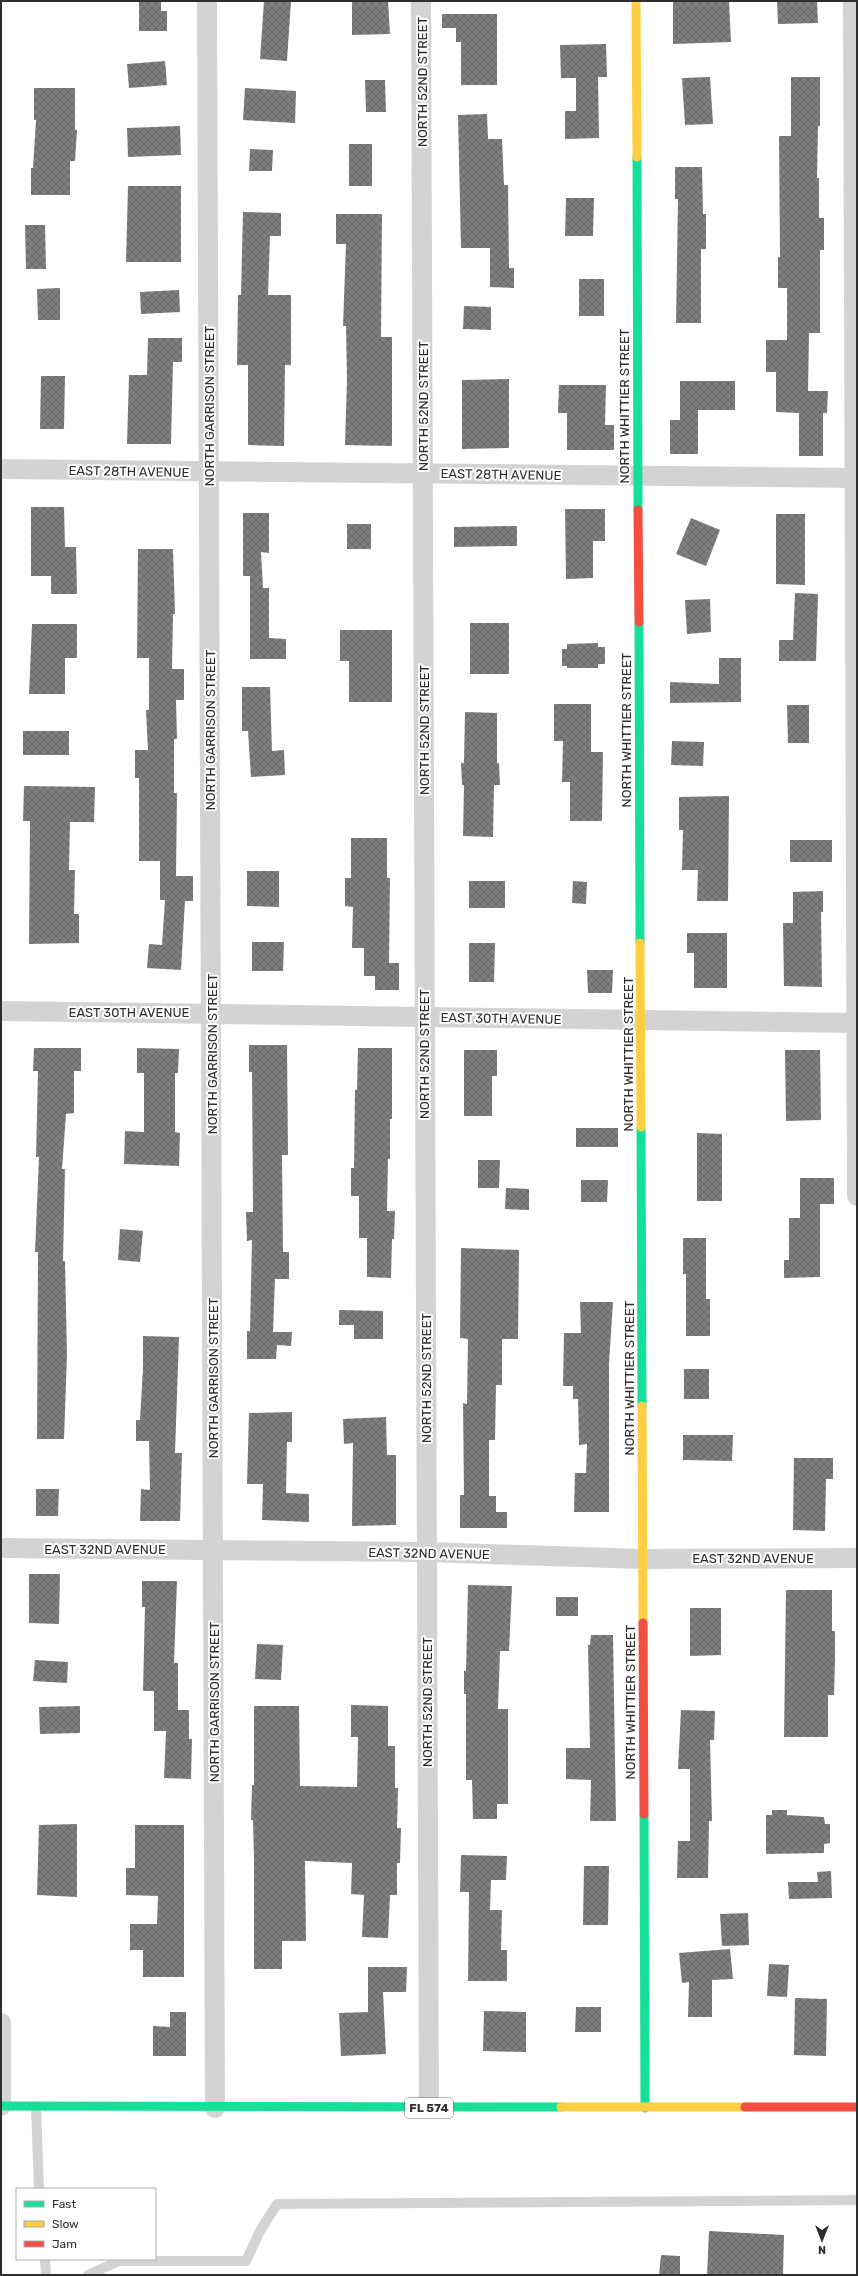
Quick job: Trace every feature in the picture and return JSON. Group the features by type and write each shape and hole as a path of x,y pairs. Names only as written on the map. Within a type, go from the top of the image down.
{"street":[{"name":"NORTH GARRISON STREET","path":"206,1 212,1012 215,2108"},
{"name":"NORTH 52ND STREET","path":"421,1 429,2108"},
{"name":"NORTH WHITTIER STREET","path":"636,1 645,2108"},
{"path":"853,1 857,1196"},
{"name":"EAST 28TH AVENUE","path":"1,469 855,478"},
{"name":"EAST 30TH AVENUE","path":"1,1010 212,1012 641,1021 856,1023"},
{"name":"EAST 32ND AVENUE","path":"1,1548 427,1552 643,1559 857,1558"},
{"path":"1,2023 1,2106"},
{"name":"FL 574","path":"1,2106 215,2108 857,2107"}],"lane":[{"path":"36,2107 40,2188"},
{"path":"88,2275 118,2260 246,2260 260,2232 277,2204 857,2200"},
{"path":"45,2260 46,2275"}],"building":[{"path":"139,1 161,1 161,11 167,11 167,31 139,31"},
{"path":"264,1 291,1 287,61 260,59"},
{"path":"352,1 388,1 390,34 352,35"},
{"path":"673,1 729,1 731,42 673,44"},
{"path":"777,1 817,1 818,23 778,24"},
{"path":"442,14 497,14 497,85 461,85 461,42 456,42 456,28 442,28"},
{"path":"606,44 607,77 598,77 599,138 565,139 565,111 576,111 576,78 561,78 560,45"},
{"path":"165,61 167,85 129,88 127,64"},
{"path":"710,77 713,124 685,125 682,78"},
{"path":"791,77 820,77 820,126 818,126 817,178 819,178 819,218 824,218 824,250 820,250 820,333 809,333 808,391 828,391 827,413 823,413 823,456 799,456 799,413 776,412 776,372 766,372 766,340 787,340 787,288 778,288 778,257 780,257 779,136 791,136"},
{"path":"365,80 385,80 386,112 366,112"},
{"path":"34,88 75,88 75,130 77,130 75,161 70,161 70,195 31,195 31,168 33,168 36,120 34,120"},
{"path":"245,88 296,91 295,123 243,120"},
{"path":"487,114 488,139 502,139 504,185 508,185 509,268 514,268 514,288 490,287 490,248 461,248 458,115"},
{"path":"180,126 181,155 128,157 127,128"},
{"path":"349,144 372,144 372,186 349,186"},
{"path":"250,149 273,150 272,171 249,171"},
{"path":"675,167 702,167 703,214 706,214 706,249 701,249 701,323 676,323 678,199 675,199"},
{"path":"128,186 181,186 181,262 126,262"},
{"path":"566,198 594,198 593,236 565,236"},
{"path":"243,212 281,213 281,236 270,236 268,295 291,295 291,365 285,365 284,446 248,445 248,365 237,365 238,295 241,295"},
{"path":"336,214 382,214 381,337 392,337 392,446 345,445 347,380 346,326 343,326 346,244 336,244"},
{"path":"25,225 45,225 46,269 26,269"},
{"path":"579,279 604,279 604,316 579,316"},
{"path":"60,288 60,320 38,320 37,289"},
{"path":"179,290 180,312 141,314 140,292"},
{"path":"464,306 491,307 491,330 463,329"},
{"path":"148,338 182,338 182,362 173,362 171,444 127,444 129,375 147,375"},
{"path":"41,376 65,376 64,429 40,429"},
{"path":"509,379 509,448 462,449 462,380"},
{"path":"680,381 735,381 735,410 698,410 698,454 670,454 670,420 680,420"},
{"path":"559,385 606,385 605,425 614,425 614,450 567,450 567,413 558,413"},
{"path":"31,507 64,507 65,547 76,547 77,594 51,594 51,576 31,576"},
{"path":"565,509 605,509 605,541 593,541 593,578 566,579"},
{"path":"243,513 269,513 269,553 261,552 263,588 269,588 269,638 286,639 286,659 250,659 250,576 243,576"},
{"path":"776,514 805,514 805,585 776,584"},
{"path":"691,518 720,530 706,566 676,554"},
{"path":"347,524 371,524 371,549 347,549"},
{"path":"517,526 517,546 454,547 454,527"},
{"path":"138,549 173,549 175,614 173,614 172,669 184,669 184,700 176,700 177,739 174,739 174,793 177,793 176,876 193,876 193,901 185,901 181,970 147,968 149,944 162,945 165,900 160,900 160,861 139,861 139,778 135,778 135,750 148,750 146,710 149,710 149,658 137,658"},
{"path":"795,593 818,594 816,661 779,661 779,640 793,640"},
{"path":"710,599 711,632 687,634 685,600"},
{"path":"470,623 509,623 509,674 470,674"},
{"path":"32,624 77,624 77,658 65,658 65,694 29,694"},
{"path":"340,630 392,630 392,702 349,702 349,661 340,661"},
{"path":"598,643 598,647 605,647 605,664 598,664 598,668 567,668 567,666 562,666 562,649 567,649 567,644"},
{"path":"719,658 741,658 741,702 670,703 670,682 719,684"},
{"path":"242,687 270,687 272,751 284,750 285,775 251,777 248,731 242,731"},
{"path":"554,704 591,704 591,752 603,752 602,821 570,821 570,782 562,782 563,741 554,741"},
{"path":"787,705 809,705 809,743 788,743"},
{"path":"465,712 497,713 497,763 499,763 500,785 494,785 493,837 463,836 464,785 462,785 461,763 464,763"},
{"path":"23,731 69,731 69,755 23,755"},
{"path":"672,741 704,742 703,766 671,765"},
{"path":"24,786 95,787 94,822 70,822 69,870 75,870 74,914 79,914 79,943 29,944 30,821 23,821"},
{"path":"729,796 728,901 697,901 698,870 682,870 683,830 679,830 679,797"},
{"path":"351,838 387,838 387,878 390,878 389,963 399,963 399,990 375,990 375,976 364,976 364,948 352,948 353,907 345,906 345,878 351,878"},
{"path":"790,840 832,840 832,862 790,862"},
{"path":"247,871 279,871 279,907 247,906"},
{"path":"469,881 505,881 505,908 469,908"},
{"path":"573,881 587,882 586,904 572,903"},
{"path":"823,891 823,912 821,912 822,987 784,986 783,923 793,923 793,892"},
{"path":"687,933 727,933 727,988 694,988 694,953 687,953"},
{"path":"252,942 284,942 283,971 252,971"},
{"path":"469,943 495,943 494,982 469,982"},
{"path":"587,970 613,970 612,993 588,993"},
{"path":"249,1045 287,1045 288,1155 282,1155 283,1252 289,1252 289,1279 275,1279 273,1332 292,1332 291,1346 277,1345 276,1359 247,1359 247,1331 250,1331 252,1240 247,1241 246,1212 253,1212 252,1072 249,1072"},
{"path":"34,1048 81,1048 81,1071 74,1071 74,1113 66,1114 62,1169 65,1169 63,1261 65,1261 67,1355 64,1439 37,1439 38,1252 35,1252 39,1157 36,1157 38,1071 33,1071"},
{"path":"137,1048 179,1049 178,1073 175,1073 175,1132 180,1133 179,1166 124,1164 125,1131 144,1132 144,1073 137,1073"},
{"path":"358,1048 392,1048 392,1119 390,1119 390,1159 388,1159 387,1211 395,1211 394,1239 392,1239 391,1278 367,1277 367,1238 359,1238 359,1196 351,1196 351,1168 354,1168 355,1090 357,1090"},
{"path":"464,1050 497,1050 497,1076 492,1076 492,1116 464,1116"},
{"path":"785,1050 820,1050 821,1120 786,1121"},
{"path":"576,1128 618,1128 618,1147 576,1147"},
{"path":"697,1133 722,1134 722,1201 697,1201"},
{"path":"478,1160 500,1160 499,1188 478,1188"},
{"path":"800,1178 834,1178 834,1204 820,1204 820,1277 784,1278 784,1260 789,1260 789,1218 800,1218"},
{"path":"581,1180 608,1180 607,1202 581,1202"},
{"path":"506,1188 529,1189 529,1210 505,1209"},
{"path":"120,1229 143,1231 140,1262 118,1260"},
{"path":"683,1238 706,1238 706,1299 710,1299 710,1336 686,1336 686,1274 683,1274"},
{"path":"461,1248 519,1250 518,1339 502,1339 502,1385 496,1385 495,1440 489,1440 489,1496 496,1496 496,1512 507,1512 507,1528 460,1528 460,1495 464,1495 463,1403 467,1404 468,1339 460,1338"},
{"path":"580,1302 613,1302 609,1364 609,1512 574,1512 575,1473 586,1473 587,1444 579,1445 578,1399 573,1399 573,1386 563,1386 564,1333 581,1333"},
{"path":"339,1310 383,1311 383,1339 354,1339 354,1325 339,1325"},
{"path":"143,1336 179,1337 175,1453 182,1453 180,1521 140,1521 141,1489 150,1490 149,1441 136,1441 136,1420 140,1420"},
{"path":"684,1369 709,1369 709,1399 684,1399"},
{"path":"292,1412 292,1442 287,1442 286,1493 309,1494 309,1522 262,1520 263,1484 247,1484 249,1413"},
{"path":"386,1417 387,1455 396,1455 396,1525 352,1526 353,1443 344,1444 343,1419"},
{"path":"683,1435 733,1435 732,1461 683,1460"},
{"path":"794,1458 833,1458 833,1479 826,1479 825,1531 793,1530"},
{"path":"36,1489 59,1489 58,1516 36,1516"},
{"path":"29,1574 60,1574 59,1624 29,1623"},
{"path":"142,1581 177,1581 174,1663 178,1663 178,1710 189,1710 189,1739 192,1739 191,1779 164,1778 166,1731 154,1731 154,1691 143,1691 145,1607 142,1607"},
{"path":"468,1585 512,1586 509,1651 500,1651 498,1709 508,1709 508,1804 497,1804 497,1819 473,1819 472,1780 466,1780 466,1694 464,1694 464,1671 466,1671"},
{"path":"786,1590 832,1590 832,1631 835,1631 835,1660 834,1695 828,1695 828,1737 784,1737"},
{"path":"556,1597 578,1597 578,1616 556,1616"},
{"path":"690,1608 721,1608 721,1655 690,1656"},
{"path":"591,1635 613,1635 616,1821 590,1821 591,1780 566,1779 566,1748 590,1748 588,1645 590,1645"},
{"path":"257,1644 283,1645 281,1680 255,1679"},
{"path":"35,1660 68,1662 67,1683 33,1681"},
{"path":"351,1705 388,1706 388,1746 395,1746 395,1788 398,1788 397,1828 401,1828 400,1863 397,1863 397,1895 390,1895 388,1938 362,1937 364,1895 351,1894 352,1863 305,1861 306,1941 282,1941 282,1969 254,1969 254,1861 253,1820 251,1820 252,1785 254,1785 254,1706 299,1706 300,1786 357,1787 358,1737 351,1737"},
{"path":"80,1706 80,1733 40,1734 39,1707"},
{"path":"681,1710 715,1711 714,1740 710,1740 712,1821 709,1821 708,1878 677,1878 678,1841 690,1841 690,1769 678,1769"},
{"path":"772,1810 787,1810 787,1815 824,1817 825,1824 830,1824 830,1843 824,1844 824,1853 766,1854 766,1815 772,1815"},
{"path":"77,1824 77,1897 37,1895 39,1825"},
{"path":"135,1825 184,1825 184,1977 143,1977 143,1950 130,1950 130,1924 157,1924 158,1896 126,1895 126,1868 135,1868"},
{"path":"461,1855 507,1856 506,1880 491,1880 490,1910 502,1910 501,1950 507,1950 507,1981 468,1981 469,1892 460,1892"},
{"path":"584,1866 609,1866 608,1925 583,1925"},
{"path":"831,1871 832,1898 789,1899 788,1882 818,1882 817,1872"},
{"path":"748,1913 749,1945 722,1946 720,1914"},
{"path":"730,1949 733,1979 712,1980 712,2017 688,2017 689,1982 682,1983 679,1953"},
{"path":"769,1964 789,1965 787,1997 767,1996"},
{"path":"368,1967 407,1967 406,1992 383,1992 386,2054 341,2056 339,2013 368,2012"},
{"path":"795,1998 827,1999 826,2056 794,2055"},
{"path":"576,2007 601,2007 601,2032 575,2032"},
{"path":"484,2011 526,2012 526,2052 483,2051"},
{"path":"170,2012 186,2012 186,2056 153,2056 153,2026 170,2027"},
{"path":"709,2231 784,2235 783,2275 707,2275"},
{"path":"661,2255 680,2256 680,2275 659,2275"}],"traffic: fast":[{"path":"637,157 638,510"},
{"path":"639,622 640,943"},
{"path":"641,1127 642,1406"},
{"path":"644,1814 645,2108"},
{"path":"1,2106 561,2107"}],"traffic: slow":[{"path":"636,1 637,157"},
{"path":"640,943 641,1127"},
{"path":"642,1406 643,1623"},
{"path":"561,2107 745,2107"}],"traffic: jam":[{"path":"638,510 639,622"},
{"path":"643,1623 644,1814"},
{"path":"745,2107 857,2107"}]}
